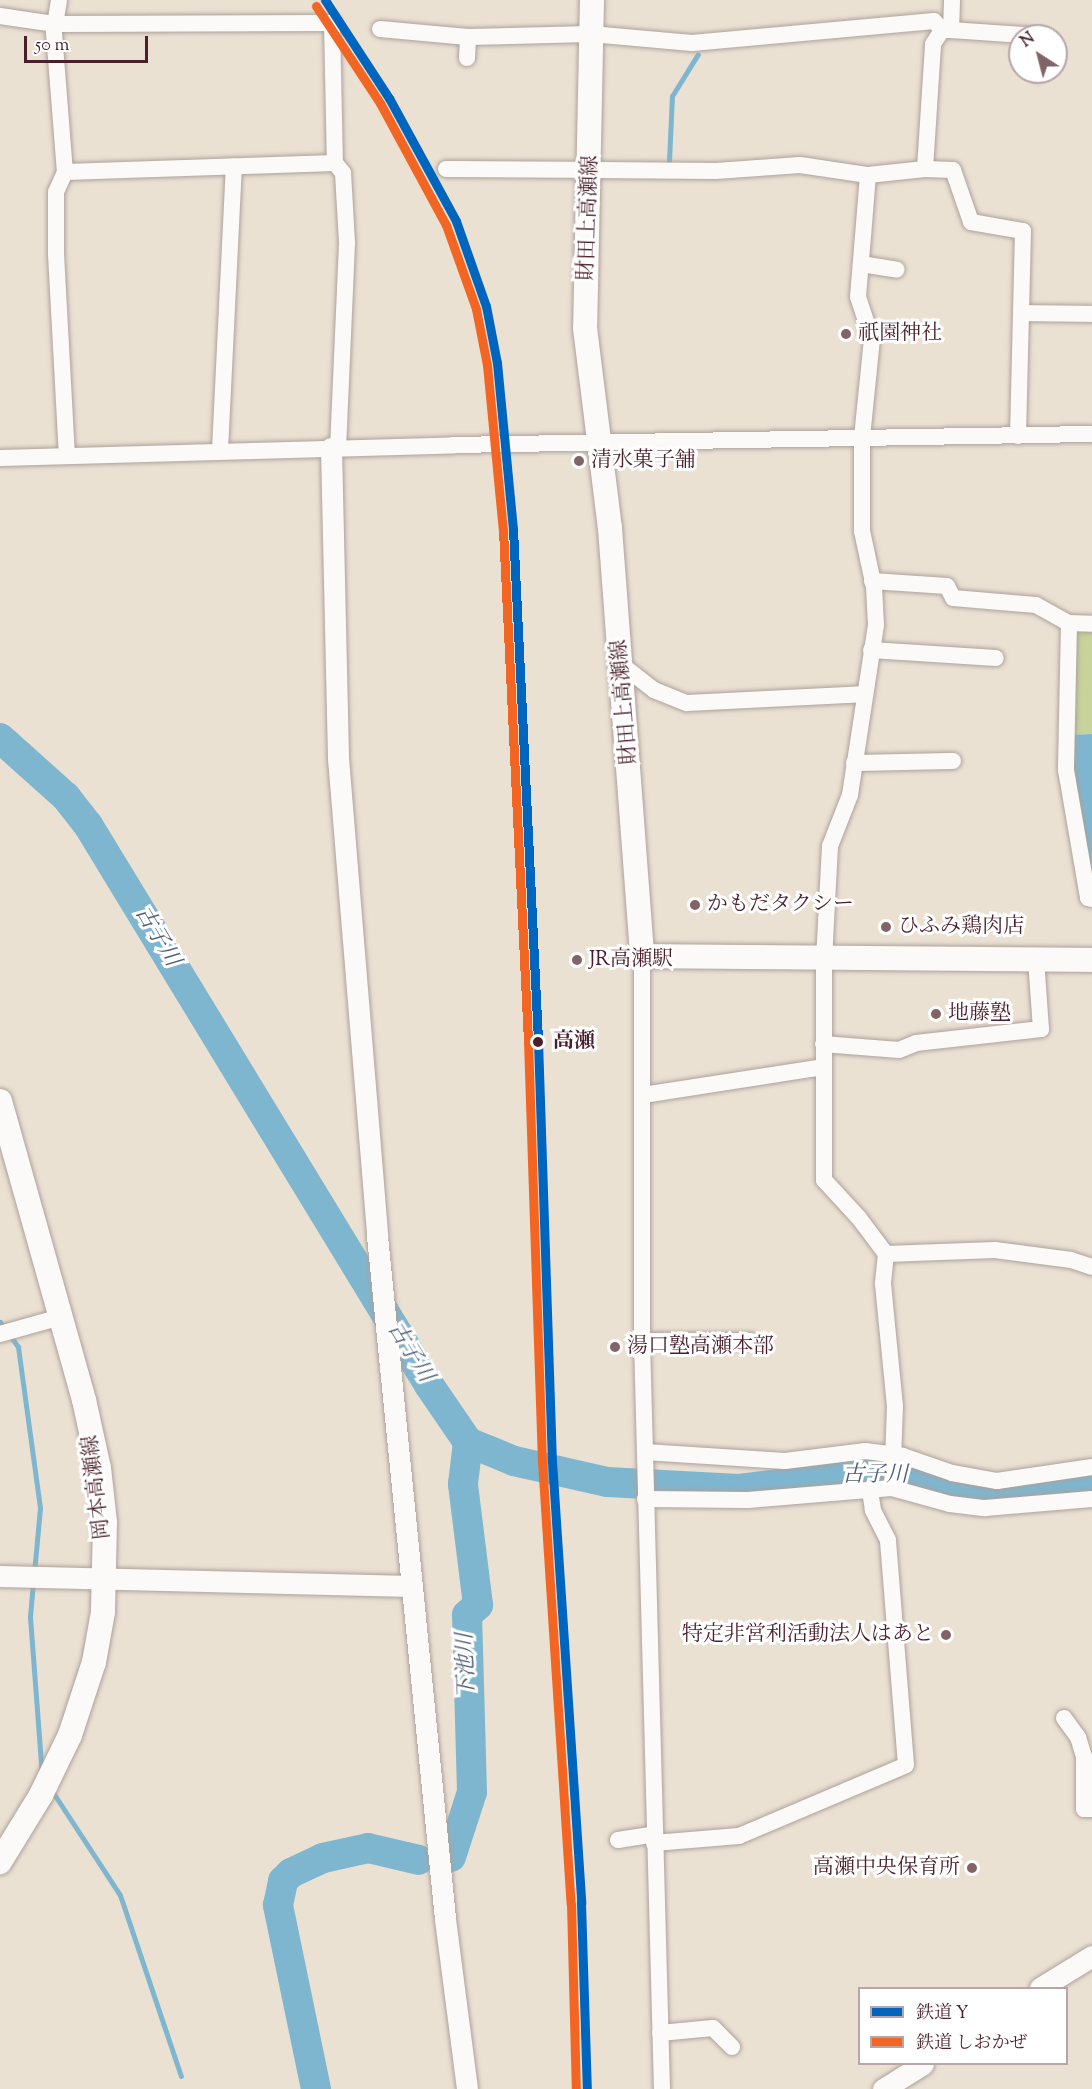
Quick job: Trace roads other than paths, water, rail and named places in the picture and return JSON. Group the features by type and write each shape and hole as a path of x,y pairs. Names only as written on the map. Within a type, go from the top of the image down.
{"main road":[{"name":"財田上高瀬線","path":"592,0 591,167 585,328 602,443 622,665 642,956"},
{"path":"642,956 1092,960"},
{"name":"岡本高瀬線","path":"0,1101 61,1317 99,1468 105,1522 103,1580 94,1662 70,1735 41,1795 0,1862"}],"street":[{"path":"59,0 55,24 65,172 56,192 56,254 67,454"},
{"path":"926,170 933,44 947,30 952,0"},
{"path":"0,16 55,24 332,23 335,163 343,173 347,243 346,327 334,448 338,758 377,1236 411,1587 445,1920 467,2089"},
{"path":"380,29 468,37 591,34 692,43 934,21 947,30 1008,34"},
{"path":"467,58 468,37"},
{"path":"65,172 335,163"},
{"path":"446,169 591,167 716,171 800,165 868,175 926,170 953,171 971,222 1023,231 1023,312 1018,436"},
{"path":"220,450 234,166"},
{"path":"868,175 858,297 872,339 862,438 862,531 872,580 876,625 862,694 850,795 830,846 824,958 824,1180 886,1254 883,1284 895,1406 892,1483"},
{"path":"861,264 897,270"},
{"path":"1023,312 1092,314"},
{"path":"0,458 220,450 1092,434"},
{"path":"872,580 947,586 953,598 1036,605 1069,623 1092,624"},
{"path":"1069,623 1065,770 1088,898 1092,899"},
{"path":"871,650 996,658"},
{"path":"622,665 654,690 687,703 862,694"},
{"path":"854,763 953,761"},
{"path":"642,956 642,1341 662,2089"},
{"path":"824,1044 898,1050 916,1043 1041,1029 1036,960"},
{"path":"643,1095 823,1067"},
{"path":"886,1254 995,1250 1071,1260 1092,1267"},
{"path":"0,1334 61,1317"},
{"path":"642,1341 751,1341"},
{"path":"645,1452 785,1461 865,1451 893,1455 951,1473 997,1480 1092,1467"},
{"path":"645,1499 748,1500 870,1490 892,1483 950,1504 985,1508 1092,1499"},
{"path":"618,1840 739,1836 906,1766 888,1540 873,1510 870,1490"},
{"path":"0,1576 411,1587"},
{"path":"1064,1718 1081,1747 1084,1809 1092,1809"},
{"path":"1043,1987 1092,1956"},
{"path":"660,2033 713,2028 732,2047"},
{"path":"883,2089 921,2065"}],"water":[{"path":"1092,734 1092,894 1076,821 1071,735"}],"waterway":[{"path":"669,161 672,96 698,54"},
{"name":"古子川","path":"0,738 66,797 88,825 429,1385 468,1442 514,1461 607,1482 739,1489 864,1473 912,1475 975,1492 1025,1493 1092,1485"},
{"path":"0,1322 18,1347 40,1508 34,1573"},
{"name":"下池川","path":"451,1857 472,1792 467,1615 478,1605 463,1484 468,1442"},
{"path":"33,1582 30,1617 42,1775"},
{"path":"52,1791 120,1895 181,2076"},
{"name":"下池川","path":"316,2089 278,1905 283,1881 291,1873 323,1858 368,1848 419,1860"}],"rail line":[{"name":"Y","path":"325,0 389,98 456,221 486,306 497,363 513,529 538,1041 552,1461 581,1903 587,2089"},
{"name":"しおかぜ","path":"316,6 380,103 446,225 476,309 487,365 503,530 528,1041 542,1461 571,1904 576,2089"}],"place":[{"name":"祇園神社","path":"846,334"},
{"name":"清水菓子舗","path":"579,461"},
{"name":"かもだタクシー","path":"695,905"},
{"name":"ひふみ鶏肉店","path":"886,927"},
{"name":"JR高瀬駅","path":"577,960"},
{"name":"地藤塾","path":"936,1014"},
{"name":"高瀬","path":"538,1042"},
{"name":"湯口塾高瀬本部","path":"615,1347"},
{"name":"特定非営利活動法人はあと","path":"946,1635"},
{"name":"高瀬中央保育所","path":"972,1868"}]}
